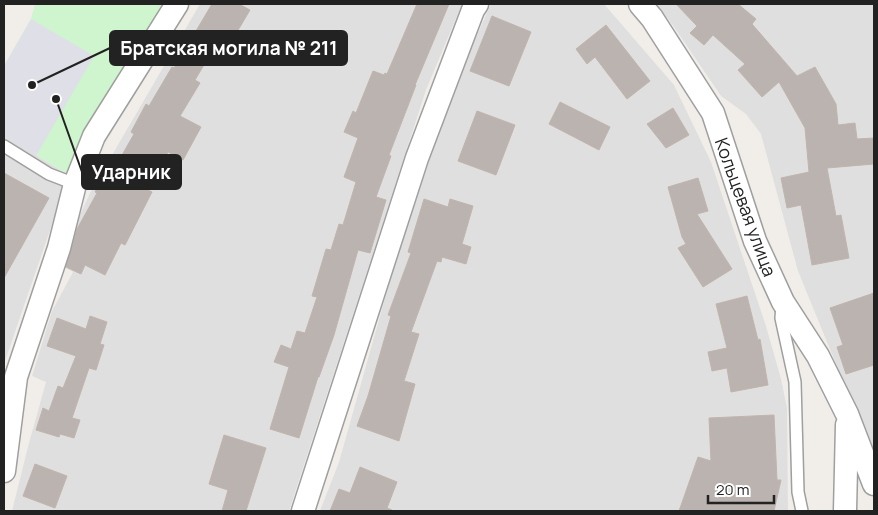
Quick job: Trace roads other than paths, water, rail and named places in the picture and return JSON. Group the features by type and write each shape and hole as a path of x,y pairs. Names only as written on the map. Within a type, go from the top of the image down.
{"street":[{"path":"4,471 16,377 59,248 75,184 94,136 177,4"},
{"path":"303,511 417,158 473,10 477,4"},
{"name":"Кольцевая улица","path":"640,4 652,18 713,114 755,241 783,302 818,356 847,414 874,484"},
{"name":"Кольцевая улица","path":"845,511 847,414"}],"lane":[{"path":"4,146 49,174 75,184"},
{"path":"783,302 781,318 795,382 798,492 802,511"}],"place":[{"name":"Братская могила № 211","path":"32,85"},
{"name":"Ударник","path":"56,99"}]}
